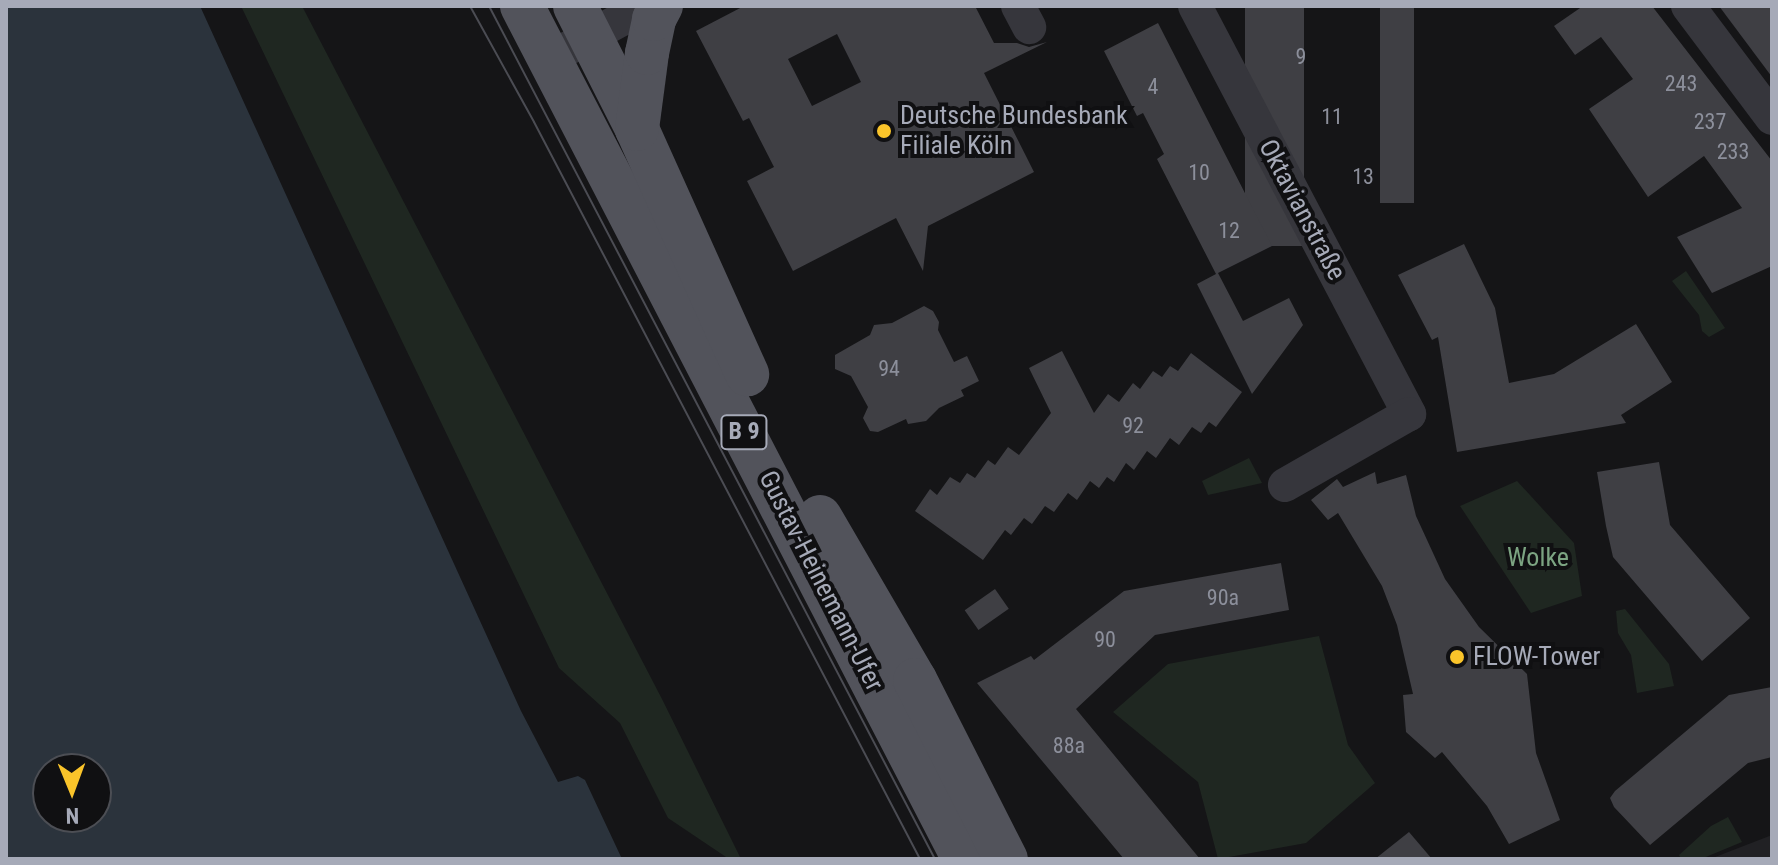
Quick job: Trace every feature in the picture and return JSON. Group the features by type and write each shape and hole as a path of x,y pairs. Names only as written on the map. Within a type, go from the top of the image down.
{"main road":[{"name":"Gustav-Heinemann-Ufer","path":"522,6 964,859"},
{"path":"637,129 647,53 654,19 661,6"},
{"name":"Gustav-Heinemann-Ufer","path":"583,20 637,129 733,348 829,535 915,680 1006,859"}],"street":[{"path":"550,58 583,20 646,6"},
{"name":"Oktavianstraße","path":"1195,6 1409,414 1285,485"},
{"path":"1688,6 1772,118"}],"shaded area":[{"path":"6,6 200,6 521,711 558,782 578,776 585,780 622,859 6,859"},
{"path":"1772,835 1772,859 1710,859"}],"green space":[{"path":"241,6 302,6 663,701 741,859 729,859 668,818 620,723 559,668"},
{"path":"1686,271 1725,328 1709,337 1702,331 1699,315 1672,281"},
{"path":"1249,458 1262,483 1208,495 1202,481"},
{"name":"Wolke","path":"1517,481 1574,543 1582,596 1531,613 1460,506"},
{"path":"1625,609 1669,664 1674,686 1637,693 1631,655 1618,633 1616,611"},
{"path":"1319,636 1348,745 1375,783 1306,843 1218,859 1198,782 1113,712 1168,664"},
{"path":"1728,817 1742,842 1701,859 1681,859 1679,855 1711,826"}],"building":[{"name":"Deutsche Bundesbank Filiale Köln","path":"744,6 975,6 994,43 1017,43 1029,47 1047,42 984,73 1034,172 928,226 923,271 896,218 793,271 747,181 774,167 749,118 743,121 696,31","holes":["837,34 861,82 812,106 788,59"]},
{"path":"1245,6 1304,6 1304,246 1245,246"},
{"path":"1380,6 1414,6 1414,203 1380,203"},
{"path":"1583,6 1652,6 1772,161 1772,266 1712,293 1677,237 1742,208 1704,156 1648,197 1589,109 1633,79 1601,37 1575,55 1554,26"},
{"path":"1719,6 1772,6 1772,77"},
{"path":"1158,23 1272,246 1218,273 1243,321 1289,298 1303,325 1252,394 1197,284 1216,274 1157,159 1164,154 1143,113 1137,116 1104,51"},
{"path":"1464,244 1495,308 1509,383 1554,374 1636,324 1672,382 1621,415 1626,423 1457,452 1438,337 1432,340 1398,275"},
{"path":"924,306 933,311 939,322 938,330 954,362 967,356 979,381 961,390 964,396 939,408 926,421 908,424 906,419 878,432 870,431 863,418 868,407 851,376 835,369 835,355 870,335 874,325 892,323"},
{"path":"1062,351 1094,413 1108,394 1119,402 1133,383 1140,389 1153,371 1162,377 1170,366 1178,371 1191,353 1242,392 1216,427 1209,422 1201,433 1192,427 1179,445 1170,438 1156,458 1147,451 1134,470 1126,463 1114,482 1107,477 1099,488 1090,481 1077,500 1068,493 1054,512 1045,506 1032,524 1024,518 1011,535 1005,530 983,560 915,511 930,489 937,495 950,477 960,483 967,473 975,478 988,460 995,465 1008,447 1019,455 1051,413 1029,368"},
{"path":"1659,462 1670,525 1750,618 1702,661 1613,557 1606,526 1597,472"},
{"name":"FLOW-Tower","path":"1375,472 1377,484 1406,475 1416,516 1445,579 1479,627 1527,674 1536,753 1560,820 1509,844 1487,806 1442,752 1435,758 1406,732 1403,695 1413,694 1397,625 1382,586 1338,513 1328,520 1311,500 1337,479 1343,487"},
{"path":"1281,563 1289,610 1155,635 1076,709 1200,859 1124,859 977,683 1031,656 1034,660 1124,591"},
{"path":"995,589 1009,609 978,630 965,610"},
{"path":"1772,687 1772,757 1748,763 1650,845 1614,807 1610,798 1615,791 1729,695"},
{"path":"1409,832 1432,859 1375,859"}],"tram line":[{"path":"470,6 534,122 920,859"},
{"path":"489,6 935,859"}],"place":[{"name":"Deutsche Bundesbank Filiale Köln","path":"884,131"},
{"name":"FLOW-Tower","path":"1457,657"}]}
